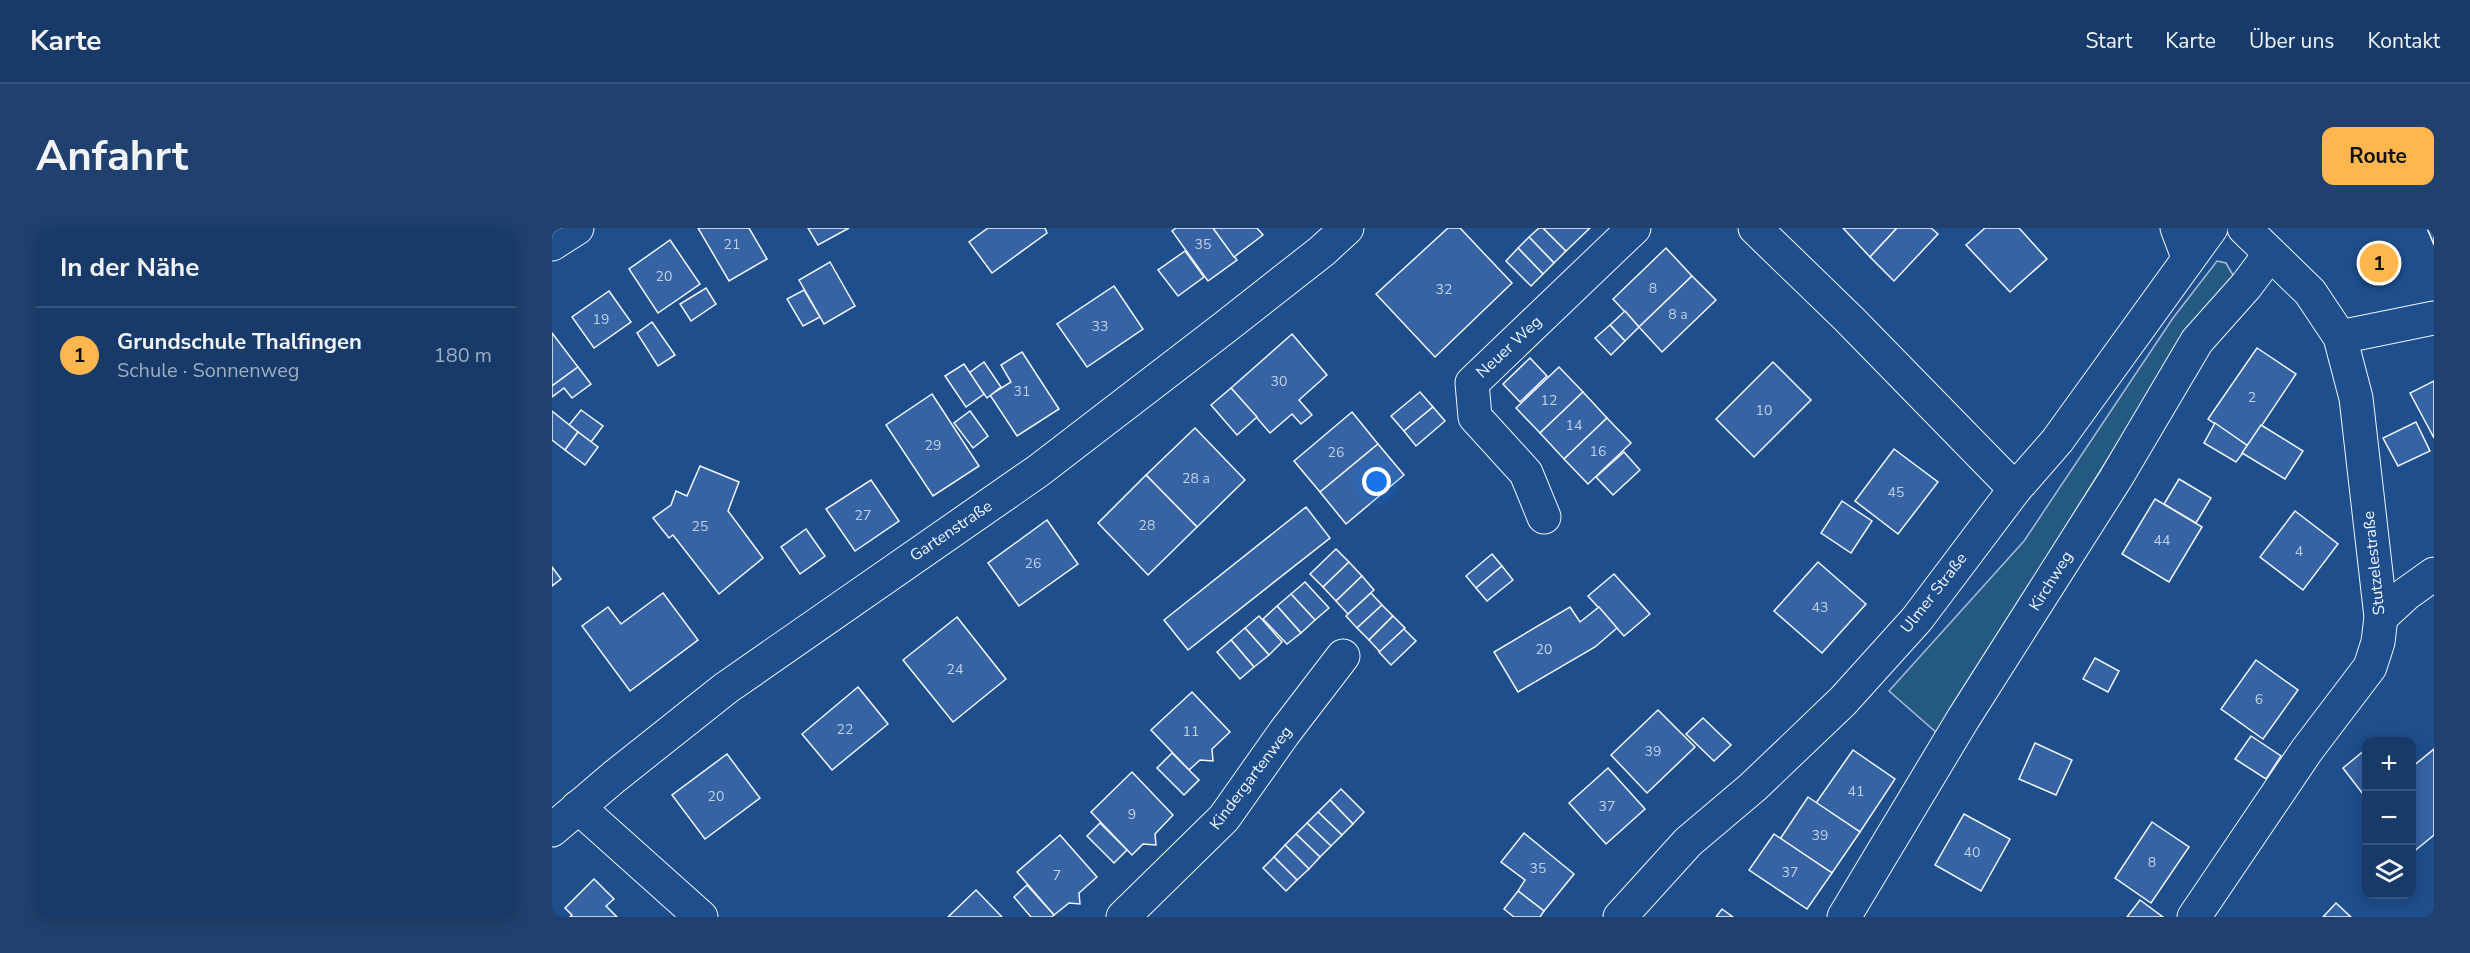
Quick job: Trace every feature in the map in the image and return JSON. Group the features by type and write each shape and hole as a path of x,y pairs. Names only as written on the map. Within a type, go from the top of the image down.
{"street":[{"path":"552,244 577,228"},
{"name":"Gartenstraße","path":"552,830 726,688 1038,471 1322,251 1347,228"},
{"name":"Neuer Weg","path":"1544,517 1526,473 1475,417 1472,383 1634,228"},
{"path":"1755,228 1849,319 2015,489"},
{"name":"Ulmer Straße","path":"1620,917 1688,842 1752,787 1843,701 1917,619 2015,489 2058,441 2182,242 2211,228"},
{"name":"Stutzelestraße","path":"2194,917 2307,750 2370,667 2378,642 2380,617 2356,398 2340,337 2310,292 2244,228"},
{"name":"Kirchweg","path":"1844,917 1963,719 2116,478 2197,340 2246,286 2270,254"},
{"path":"2340,337 2434,318"},
{"path":"2380,617 2434,574"},
{"name":"Kindergartenweg","path":"1123,917 1224,818 1284,733 1343,656"},
{"path":"578,807 701,917"}],"shaded area":[{"path":"2217,261 2226,263 2233,275 2227,292 2186,333 1937,733 1889,691 2024,541 2173,318"}],"building":[{"path":"698,228 749,228 767,259 729,281"},
{"path":"808,228 849,228 818,245"},
{"path":"988,228 1045,228 1047,233 992,273 969,242"},
{"path":"1176,228 1213,228 1237,260 1208,281 1172,231"},
{"path":"1213,228 1257,228 1263,235 1234,257"},
{"path":"1448,228 1460,228 1512,283 1435,357 1376,294"},
{"path":"1539,228 1543,228 1566,251 1554,263 1529,237"},
{"path":"1543,228 1590,228 1566,251"},
{"path":"1843,228 1897,228 1870,257"},
{"path":"1897,228 1931,228 1938,234 1894,281 1870,257"},
{"path":"1985,228 2019,228 2047,259 2010,292 1966,245"},
{"path":"2427,228 2434,228 2434,245"},
{"path":"1529,237 1554,263 1543,274 1518,248"},
{"path":"670,240 700,284 658,313 629,269"},
{"path":"1518,248 1543,274 1531,286 1506,261"},
{"path":"1666,248 1692,276 1639,327 1613,299"},
{"path":"1185,251 1204,277 1178,296 1158,270"},
{"path":"830,262 855,306 824,324 799,280"},
{"path":"1692,276 1716,300 1662,352 1639,327"},
{"path":"1114,286 1143,329 1087,367 1057,324"},
{"path":"706,288 716,304 691,321 680,304"},
{"path":"804,290 820,317 803,326 787,299"},
{"path":"609,291 631,322 594,348 572,317"},
{"path":"1625,311 1639,327 1625,341 1610,325"},
{"path":"652,322 675,355 658,366 637,333"},
{"path":"1610,325 1625,341 1611,355 1595,338"},
{"path":"552,333 578,367 552,386"},
{"path":"1292,334 1327,375 1299,400 1312,415 1301,424 1292,414 1270,433 1231,388"},
{"path":"2257,348 2296,374 2248,446 2208,419"},
{"path":"1022,352 1059,409 1017,436 990,395 1011,382 1001,365"},
{"path":"1530,358 1547,376 1520,402 1503,384"},
{"path":"984,362 1001,387 987,398 969,373"},
{"path":"1773,362 1811,400 1754,457 1716,419"},
{"path":"964,364 984,394 966,407 945,376"},
{"path":"578,367 591,384 572,398 564,388 552,397 552,386"},
{"path":"1559,367 1583,392 1540,433 1516,408"},
{"path":"2434,381 2434,438 2410,393"},
{"path":"1231,388 1257,417 1237,435 1211,405"},
{"path":"1420,392 1433,407 1404,431 1391,416"},
{"path":"1583,392 1607,418 1564,459 1540,433"},
{"path":"932,394 979,466 933,496 886,425"},
{"path":"1433,407 1445,421 1416,446 1404,431"},
{"path":"581,410 603,426 591,442 569,425"},
{"path":"552,411 578,432 565,450 552,440"},
{"path":"970,411 988,436 973,448 954,423"},
{"path":"1352,412 1378,444 1320,492 1294,461"},
{"path":"1607,418 1631,443 1588,484 1564,459"},
{"path":"2416,422 2430,451 2398,466 2383,438"},
{"path":"2215,423 2248,446 2236,462 2204,443"},
{"path":"2261,425 2303,451 2285,479 2242,453"},
{"path":"1195,428 1245,480 1197,527 1146,475"},
{"path":"578,432 598,447 585,465 565,450"},
{"path":"1378,444 1404,475 1346,524 1320,492"},
{"path":"1894,449 1938,482 1898,534 1855,501"},
{"path":"1624,452 1640,470 1613,495 1596,477"},
{"path":"700,466 739,482 728,511 763,558 719,594 673,535 669,538 653,518 671,505 676,491 687,496"},
{"path":"1146,475 1197,527 1148,575 1098,523"},
{"path":"2179,479 2211,498 2196,523 2164,504"},
{"path":"871,480 899,521 855,551 826,509"},
{"path":"2155,499 2202,527 2169,582 2122,554"},
{"path":"1842,501 1872,521 1851,553 1821,533"},
{"path":"1306,507 1330,538 1188,650 1164,620"},
{"path":"2295,511 2338,544 2303,590 2260,557"},
{"path":"1047,520 1078,564 1019,606 988,563"},
{"path":"806,529 825,556 800,574 781,547"},
{"path":"1336,549 1349,562 1323,587 1310,574"},
{"path":"1492,554 1502,566 1476,588 1466,576"},
{"path":"1349,562 1362,576 1336,601 1323,587"},
{"path":"1818,562 1866,604 1822,653 1774,611"},
{"path":"1502,566 1513,580 1487,601 1476,588"},
{"path":"552,567 561,579 552,586"},
{"path":"1614,574 1650,614 1624,636 1588,596"},
{"path":"1362,576 1374,590 1348,614 1336,601"},
{"path":"1305,582 1329,608 1315,620 1291,594"},
{"path":"663,593 698,640 630,691 582,626 608,607 621,624"},
{"path":"1371,593 1382,605 1357,628 1346,616"},
{"path":"1291,594 1315,620 1301,633 1277,606"},
{"path":"1382,605 1393,616 1369,640 1357,628"},
{"path":"1277,606 1301,633 1287,644 1263,619"},
{"path":"1570,607 1580,622 1599,607 1617,628 1595,647 1518,692 1494,652"},
{"path":"1259,616 1282,642 1269,655 1245,628"},
{"path":"1393,616 1405,628 1380,652 1369,640"},
{"path":"957,617 1006,679 953,722 903,660"},
{"path":"1245,628 1269,655 1254,667 1231,640"},
{"path":"1404,629 1416,641 1391,665 1379,652"},
{"path":"1231,640 1254,667 1240,679 1217,652"},
{"path":"2095,658 2119,671 2108,692 2083,679"},
{"path":"2256,660 2298,690 2263,739 2221,709"},
{"path":"858,687 888,724 832,770 802,734"},
{"path":"1192,692 1230,732 1212,749 1213,761 1200,760 1189,770 1151,730"},
{"path":"1658,710 1695,747 1647,793 1611,755"},
{"path":"1703,718 1731,745 1714,761 1686,734"},
{"path":"2251,736 2281,756 2266,779 2235,759"},
{"path":"2035,743 2072,760 2056,795 2019,779"},
{"path":"2434,749 2434,835 2416,850 2416,791 2416,764"},
{"path":"1853,750 1895,779 1860,832 1816,803"},
{"path":"2362,752 2362,793 2343,768"},
{"path":"1172,753 1199,780 1184,795 1157,768"},
{"path":"727,754 760,798 705,839 672,795"},
{"path":"1608,768 1645,809 1606,844 1569,803"},
{"path":"1132,772 1173,815 1155,834 1156,845 1143,844 1132,855 1091,812"},
{"path":"1341,789 1364,812 1353,824 1330,800"},
{"path":"1808,797 1860,832 1832,873 1780,839"},
{"path":"1330,800 1353,824 1342,835 1318,812"},
{"path":"1318,812 1342,835 1331,846 1307,823"},
{"path":"1964,814 2010,839 1981,891 1935,865"},
{"path":"2152,822 2189,847 2151,903 2115,878"},
{"path":"1100,823 1127,850 1114,863 1087,836"},
{"path":"1307,823 1331,846 1320,857 1296,834"},
{"path":"1524,833 1574,874 1544,911 1518,891 1525,880 1501,862"},
{"path":"1296,834 1320,857 1309,869 1285,845"},
{"path":"1774,834 1832,873 1807,909 1749,870"},
{"path":"1060,835 1097,877 1079,893 1080,904 1069,903 1054,915 1017,872"},
{"path":"1285,845 1309,869 1297,880 1274,857"},
{"path":"1274,857 1297,880 1286,891 1263,868"},
{"path":"594,879 614,899 606,906 617,917 570,917 572,915 565,908"},
{"path":"1027,885 1054,915 1031,917 1014,897"},
{"path":"976,890 1002,917 948,917"},
{"path":"1518,891 1544,911 1540,917 1514,917 1504,909"},
{"path":"2140,900 2163,917 2127,917"},
{"path":"2336,903 2351,917 2323,917"},
{"path":"1722,909 1733,917 1716,917"}],"place":[{"name":"Grundschule Thalfingen","path":"2379,263"}]}
